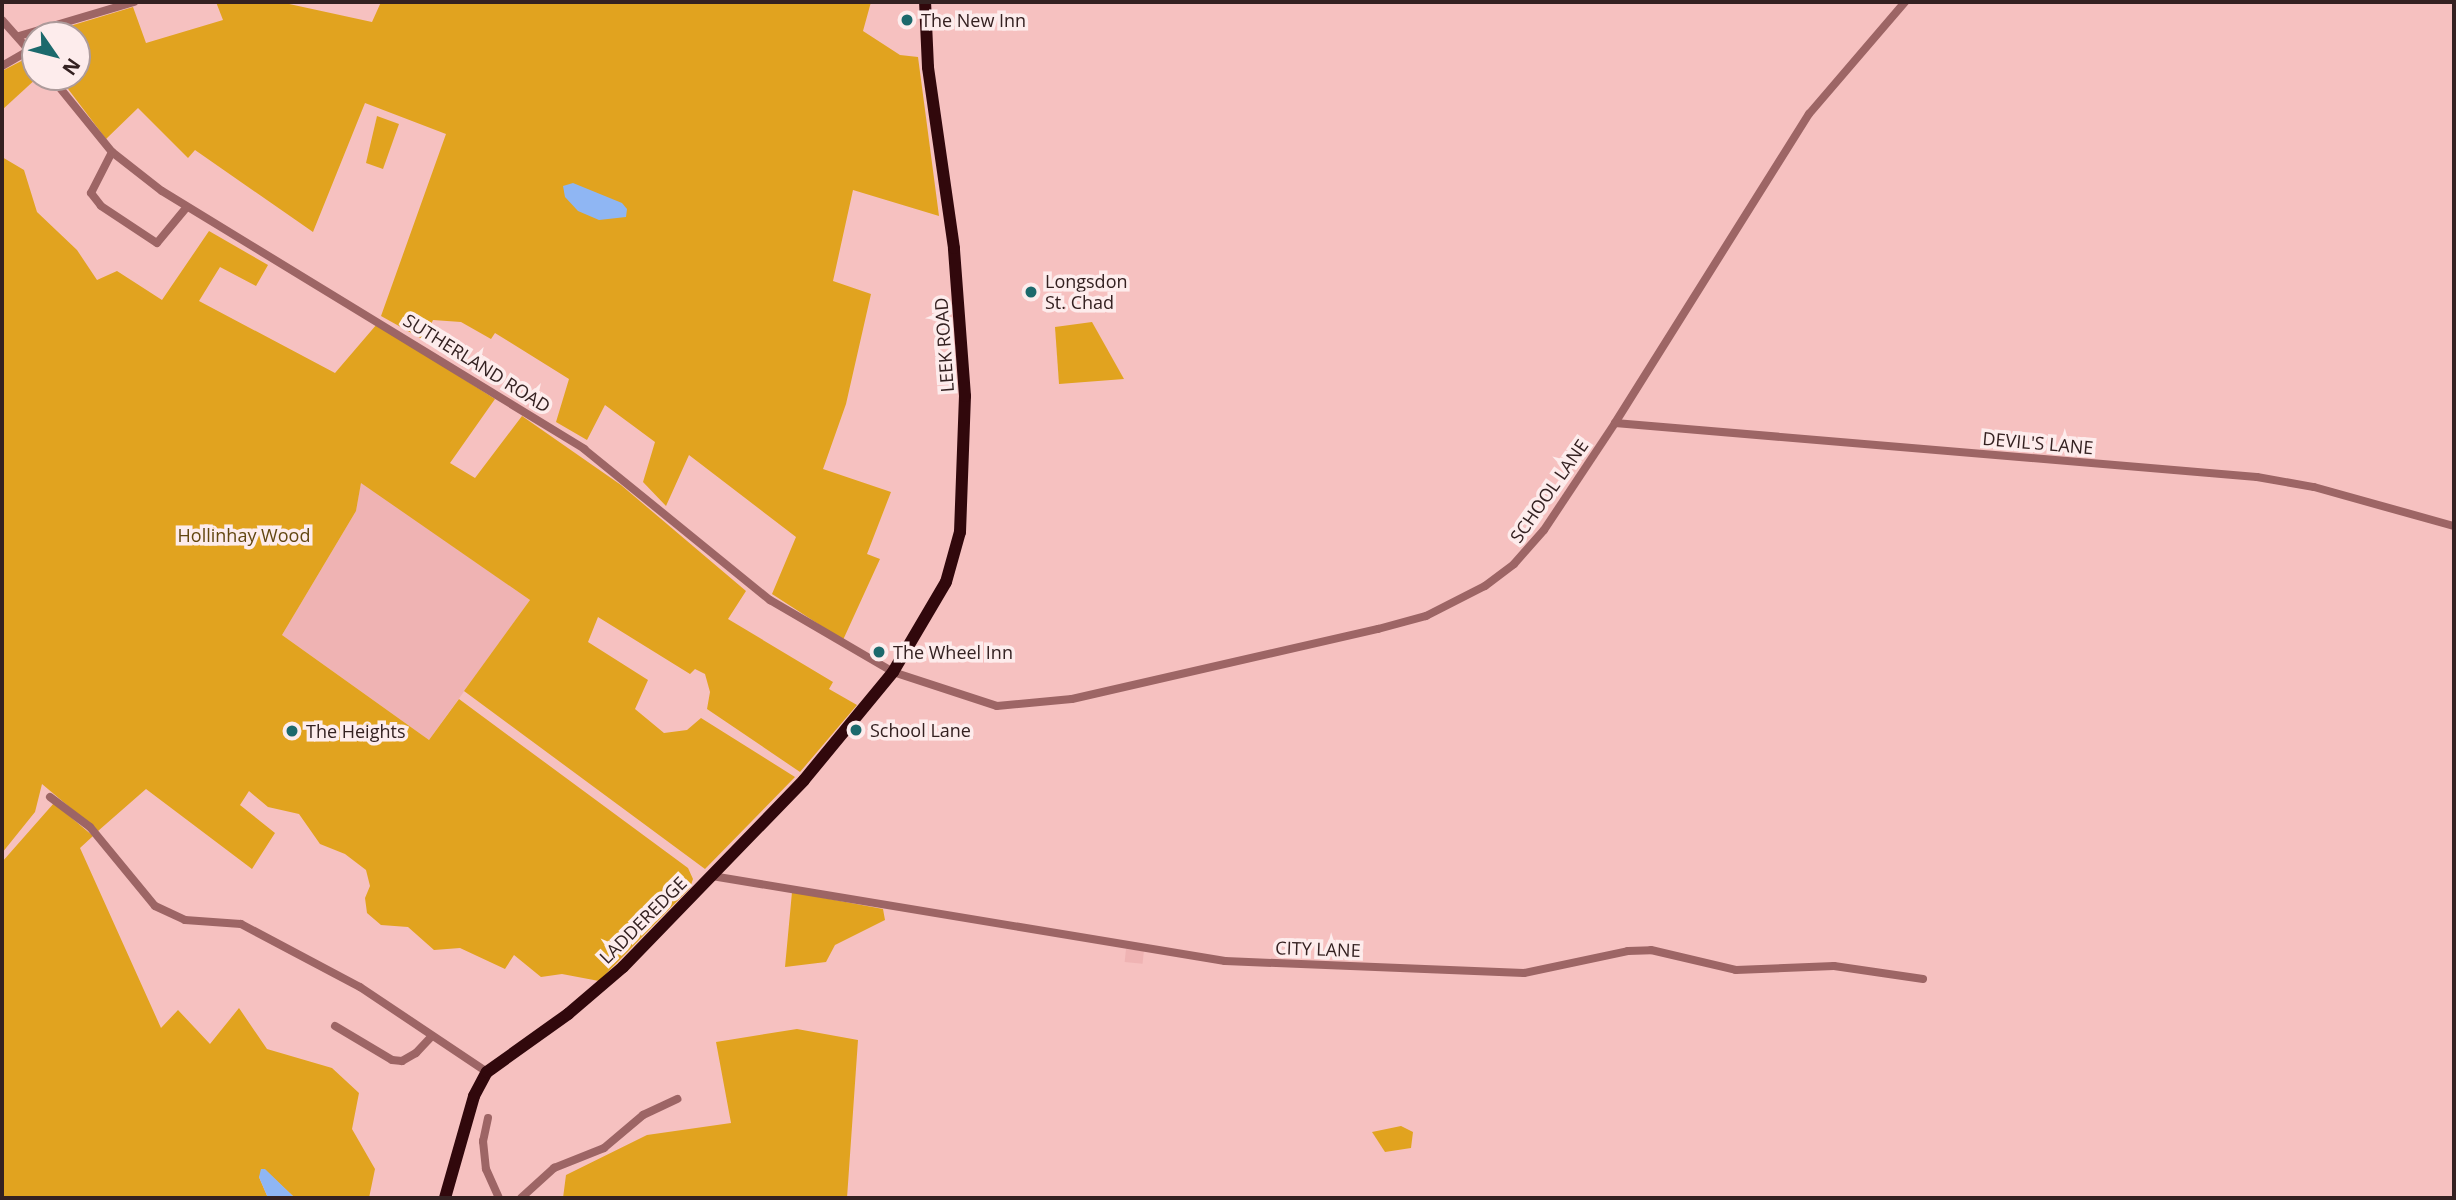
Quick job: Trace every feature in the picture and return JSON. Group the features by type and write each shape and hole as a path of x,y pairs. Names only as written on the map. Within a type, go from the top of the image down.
{"highway":[{"name":"LEEK ROAD","path":"893,672 946,582 960,532 964,492 965,396 954,248 928,67 925,2"},
{"name":"LADDEREDGE","path":"445,1198 474,1096 487,1072 623,967 832,748 893,672"}],"street":[{"path":"19,36 134,2"},
{"name":"SCHOOL LANE","path":"893,672 971,701 997,706 1033,704 1209,671 1426,616 1485,586 1514,565 1544,530 1615,423 1809,114 1905,2"},
{"path":"2,20 21,39"},
{"path":"2,66 21,58"},
{"name":"SUTHERLAND ROAD","path":"62,91 112,152 186,208 342,298 584,449 769,600 893,672"},
{"path":"112,152 91,193 101,206 157,243 186,208"},
{"name":"DEVIL'S LANE","path":"1615,423 2257,477 2314,487 2454,526"},
{"path":"50,797 90,827 155,906 185,920 241,925 360,987 487,1072"},
{"name":"CITY LANE","path":"712,876 1225,961 1524,973 1628,950 1651,950 1736,970 1834,966 1923,979"},
{"path":"335,1026 392,1060 402,1061 416,1053 431,1037"},
{"path":"521,1198 554,1168 604,1148 643,1115 677,1099"},
{"path":"488,1118 483,1140 486,1169 499,1198"}],"shaded area":[{"path":"361,482 530,600 429,740 282,635 356,511"},
{"path":"1126,949 1144,951 1143,964 1125,962"}],"green space":[{"path":"216,2 280,2 372,22 381,2 871,2 863,31 900,55 918,57 939,216 853,190 833,281 871,294 846,404 823,469 891,492 867,554 880,559 843,640 772,594 796,537 689,455 666,506 643,482 655,442 605,405 587,440 556,422 569,379 495,333 491,339 461,322 433,320 424,340 381,316 446,134 365,103 313,232 195,150 188,158 138,108 106,139 70,91 91,91 91,21 86,21 133,7 146,43 223,20"},
{"path":"21,61 23,91 2,110 2,71"},
{"path":"377,116 399,124 383,169 366,163"},
{"name":"Hollinhay Wood","path":"2,157 24,170 37,212 77,250 97,280 117,271 162,300 209,231 268,265 256,286 220,267 199,301 335,373 377,324 495,399 450,463 475,478 522,416 621,485 746,591 728,619 833,682 829,689 857,705 800,772 707,709 710,692 705,674 695,669 690,674 598,617 588,642 648,680 635,709 664,733 687,730 701,718 795,777 705,869 464,691 530,600 361,483 356,511 282,635 429,740 459,699 688,868 693,879 690,888 599,981 562,974 541,977 514,955 505,969 460,948 434,950 408,927 381,925 367,913 365,898 370,886 366,870 345,854 320,844 299,814 268,807 249,791 240,805 275,833 252,869 146,789 98,831 42,784 35,812 2,853"},
{"path":"1092,322 1124,379 1059,384 1055,327"},
{"path":"54,803 93,836 80,848 161,1028 178,1010 210,1044 239,1008 267,1049 332,1068 359,1093 352,1129 375,1169 369,1198 295,1198 264,1169 259,1177 268,1198 2,1198 2,862"},
{"path":"792,892 883,909 885,920 835,945 826,962 785,967"},
{"path":"797,1029 858,1040 847,1198 563,1198 566,1175 647,1135 731,1123 716,1042"},
{"path":"1401,1126 1413,1132 1411,1148 1385,1152 1372,1132"}],"water":[{"path":"573,183 622,203 627,209 626,217 599,220 578,211 565,197 563,186"},
{"path":"261,1169 265,1169 295,1198 268,1198 259,1177"}],"place":[{"name":"The New Inn","path":"907,20"},
{"name":"Longsdon St. Chad","path":"1031,292"},
{"name":"The Wheel Inn","path":"879,652"},
{"name":"School Lane","path":"856,730"},
{"name":"The Heights","path":"292,731"}]}
